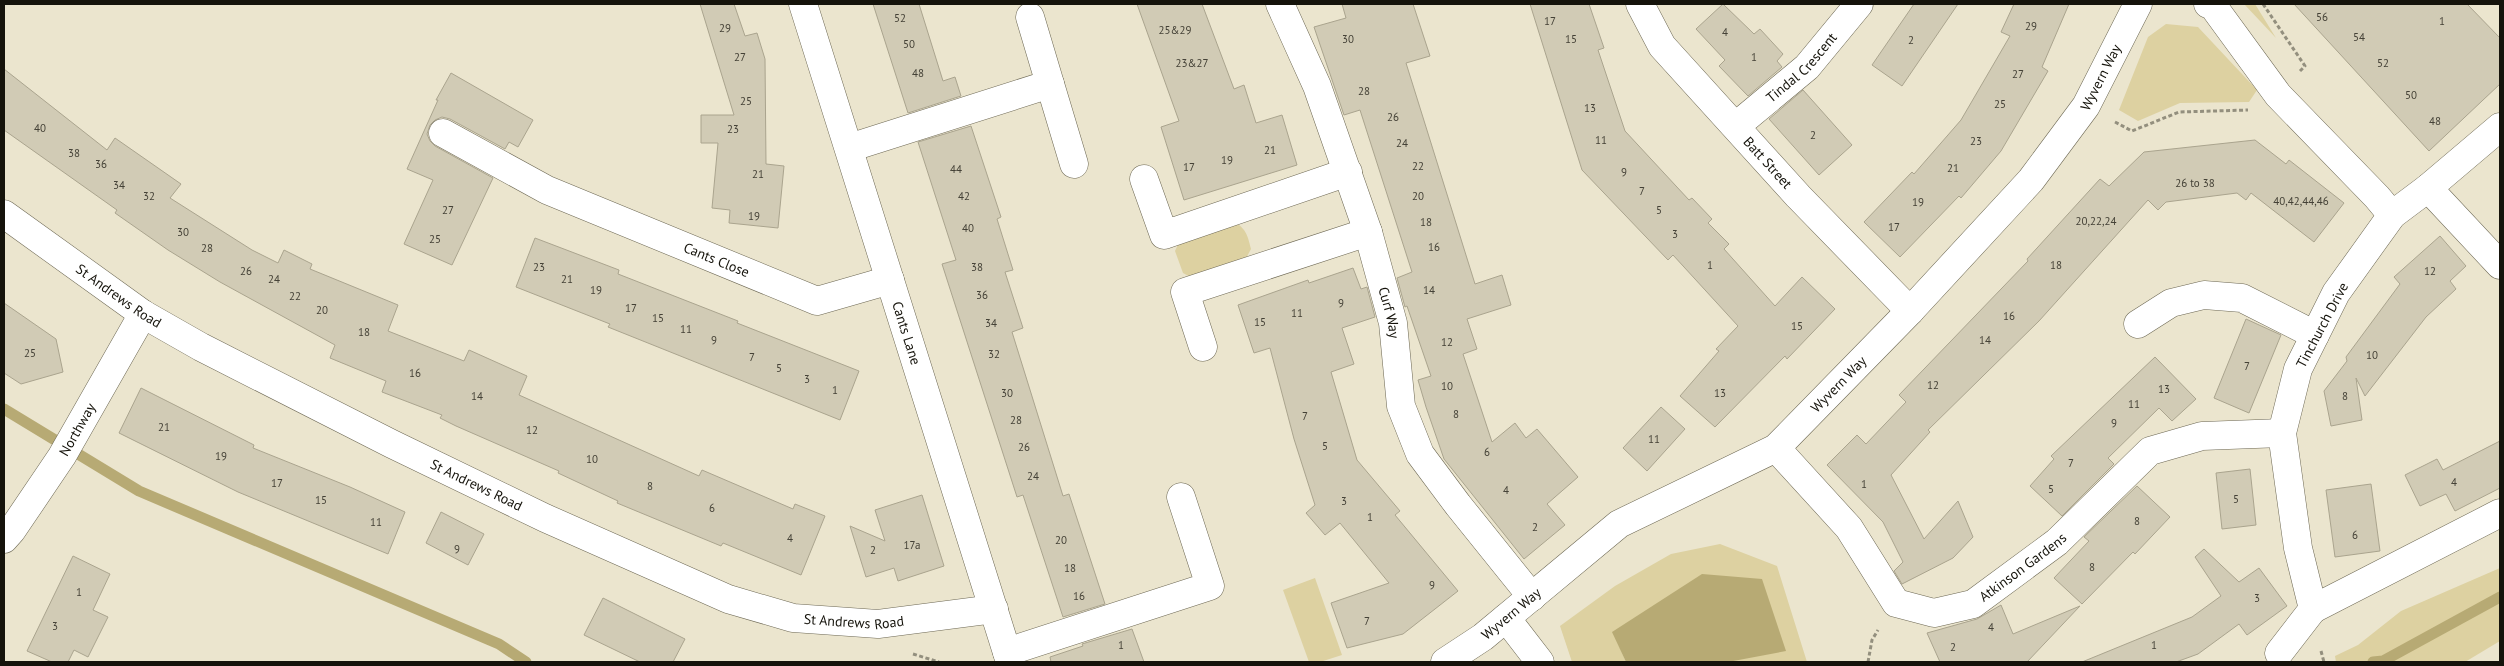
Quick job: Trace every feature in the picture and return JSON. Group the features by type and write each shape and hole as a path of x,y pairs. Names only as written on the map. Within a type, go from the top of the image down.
{"street":[{"name":"Cants Lane","path":"803,4 1009,657"},
{"name":"Curf Way","path":"1280,4 1317,86 1368,232 1393,323 1401,406 1420,454 1463,512 1532,597"},
{"name":"Batt Street","path":"1640,4 1662,46 1798,196 1910,311"},
{"name":"Tindal Crescent","path":"1736,126 1808,67 1859,4"},
{"name":"Wyvern Way","path":"1446,662 1506,618 1619,524 1776,448 1910,311 2031,180 2086,106 2138,4"},
{"path":"2208,4 2213,6 2278,94 2377,196 2392,215"},
{"path":"1030,17 1074,164"},
{"path":"850,148 1050,84"},
{"name":"Tinchurch Drive","path":"2313,609 2298,548 2282,433 2298,369 2336,293 2392,215 2428,188 2500,127"},
{"name":"Cants Close","path":"443,132 547,190 817,301 890,280"},
{"path":"1144,179 1164,235 1348,172"},
{"path":"2428,188 2500,265"},
{"name":"St Andrews Road","path":"4,214 143,314 209,351 392,444 545,518 728,599 793,618 878,624 994,609"},
{"path":"1203,347 1185,292 1368,232"},
{"path":"2138,324 2171,303 2204,295 2242,298 2315,335"},
{"name":"Northway","path":"4,539 12,530 66,448 143,314"},
{"name":"Atkinson Gardens","path":"1776,448 1849,528 1896,602 1934,613 1973,604 2058,542 2150,451 2202,436 2282,433"},
{"path":"1009,657 1210,586 1181,497"},
{"path":"2279,653 2313,609 2500,513"},
{"path":"1506,618 1540,662"}],"path":[{"path":"2086,106 2132,130 2179,112 2265,110 2278,94"}],"shaded area":[{"path":"2244,4 2255,4 2276,38"},
{"path":"2166,24 2198,27 2257,90 2249,102 2180,103 2138,121 2119,110 2148,37"},
{"path":"1232,220 1245,232 1251,249 1244,262 1194,279 1183,273 1175,251 1180,240"},
{"path":"1720,544 1777,566 1807,662 1728,662 1730,661 1613,632 1626,662 1572,662 1560,626 1615,586 1671,554"},
{"path":"2500,568 2500,641 2465,662 2336,662 2335,656 2358,645 2401,611"},
{"path":"1702,574 1762,579 1786,651 1728,662 1626,662 1612,632"},
{"path":"1315,578 1342,655 1320,662 1309,662 1283,590"}],"building":[{"path":"700,4 734,4 745,36 757,33 765,59 766,164 784,166 778,228 729,223 730,210 712,208 718,143 701,143 701,115 734,115"},
{"path":"873,4 919,4 943,81 955,77 961,96 908,113"},
{"path":"1137,4 1202,4 1234,89 1244,85 1256,123 1282,115 1297,165 1184,200 1161,127 1179,121"},
{"path":"1342,4 1413,4 1430,56 1406,63 1475,284 1502,275 1511,305 1467,319 1477,349 1463,354 1492,442 1515,423 1526,438 1537,429 1578,477 1547,504 1565,525 1524,559 1444,459 1426,407 1418,380 1431,376 1407,306 1405,307 1397,278 1412,272 1360,110 1344,115 1314,27 1346,18"},
{"path":"1530,4 1589,4 1604,48 1598,50 1625,131 1689,200 1692,198 1712,219 1708,223 1729,244 1724,249 1775,306 1802,277 1835,309 1787,359 1785,356 1715,427 1680,396 1719,351 1716,349 1738,326 1673,255 1668,260 1582,170"},
{"path":"1723,4 1754,34 1760,29 1783,54 1777,61 1782,67 1748,96 1719,66 1725,60 1696,29"},
{"path":"1914,4 1958,4 1902,86 1872,65"},
{"path":"2014,4 2069,4 2042,67 2048,71 2001,151 1961,198 1959,196 1900,257 1864,222 1912,172 1914,174 1961,120 2010,36 2001,32"},
{"path":"2294,4 2467,4 2500,38 2500,84 2429,151"},
{"path":"4,69 107,150 115,138 181,184 170,198 252,250 278,263 284,250 312,264 310,269 398,305 388,331 464,361 469,350 527,376 519,395 699,476 702,470 793,509 795,504 825,516 801,575 723,543 721,546 617,503 618,501 558,473 559,471 440,418 442,415 382,392 386,381 330,358 335,345 220,282 168,250 115,213 117,210 4,130"},
{"path":"451,73 533,120 518,147 509,142 505,149 450,119 442,117 430,125 427,134 435,146 493,178 452,265 404,244 433,180 407,169 438,100 436,100"},
{"path":"1803,90 1852,145 1819,175 1769,119"},
{"path":"971,126 1001,217 997,219 1013,270 1005,272 1023,328 1012,332 1063,496 1069,494 1105,604 1063,617 1023,495 1017,497 942,264 956,260 918,142"},
{"path":"2255,140 2286,164 2289,160 2344,203 2314,242 2251,193 2246,200 2237,193 2166,202 2158,210 2148,200 2039,321 1928,430 1930,432 1891,475 1924,539 1958,501 1973,537 1953,558 1902,584 1894,571 1903,562 1883,522 1827,465 1857,435 1866,444 1906,402 1899,395 2028,261 2027,259 2100,179 2109,186 2144,152"},
{"path":"2440,236 2466,266 2450,281 2456,289 2426,317 2365,396 2356,378 2362,420 2331,426 2324,391 2347,361 2346,357 2400,284 2394,277"},
{"path":"535,238 619,270 618,274 859,371 840,420 608,327 610,324 516,287"},
{"path":"1353,268 1361,289 1367,287 1375,317 1342,328 1354,364 1331,372 1357,460 1400,511 1395,515 1458,591 1403,634 1347,648 1331,603 1389,583 1340,523 1325,535 1306,513 1315,505 1294,439 1270,348 1254,353 1238,305 1308,280 1309,283"},
{"path":"4,303 56,339 63,372 21,384 4,373"},
{"path":"2246,319 2281,335 2249,413 2214,398"},
{"path":"2155,357 2196,399 2172,421 2159,408 2108,458 2114,464 2062,516 2030,486 2054,459 2051,456"},
{"path":"141,388 254,445 253,448 350,487 405,512 388,554 238,492 119,433"},
{"path":"1661,407 1685,429 1647,471 1623,448"},
{"path":"2500,441 2500,488 2455,511 2446,494 2420,506 2405,475 2437,459 2443,470"},
{"path":"2250,469 2256,525 2222,529 2216,473"},
{"path":"2371,484 2380,551 2335,557 2326,490"},
{"path":"2137,486 2170,517 2135,554 2133,552 2082,604 2054,578 2089,541 2084,537"},
{"path":"922,495 944,566 898,581 894,568 866,577 850,526 885,541 875,510"},
{"path":"441,512 484,534 468,565 426,543"},
{"path":"2204,549 2239,582 2259,568 2287,606 2247,635 2239,624 2198,654 2176,662 2082,662 2192,617 2221,596 2195,557"},
{"path":"73,556 110,574 93,610 108,617 88,657 74,650 68,662 52,662 27,651"},
{"path":"603,598 685,639 673,662 640,662 584,635"},
{"path":"2001,605 2013,634 2080,606 2027,662 1940,662 1927,633 1977,619"},
{"path":"1132,629 1144,662 1051,662 1050,657 1083,646 1082,644"}],"waterway":[{"path":"4,409 139,491 499,644 526,662"},
{"path":"2373,662 2383,661 2500,597"}]}
